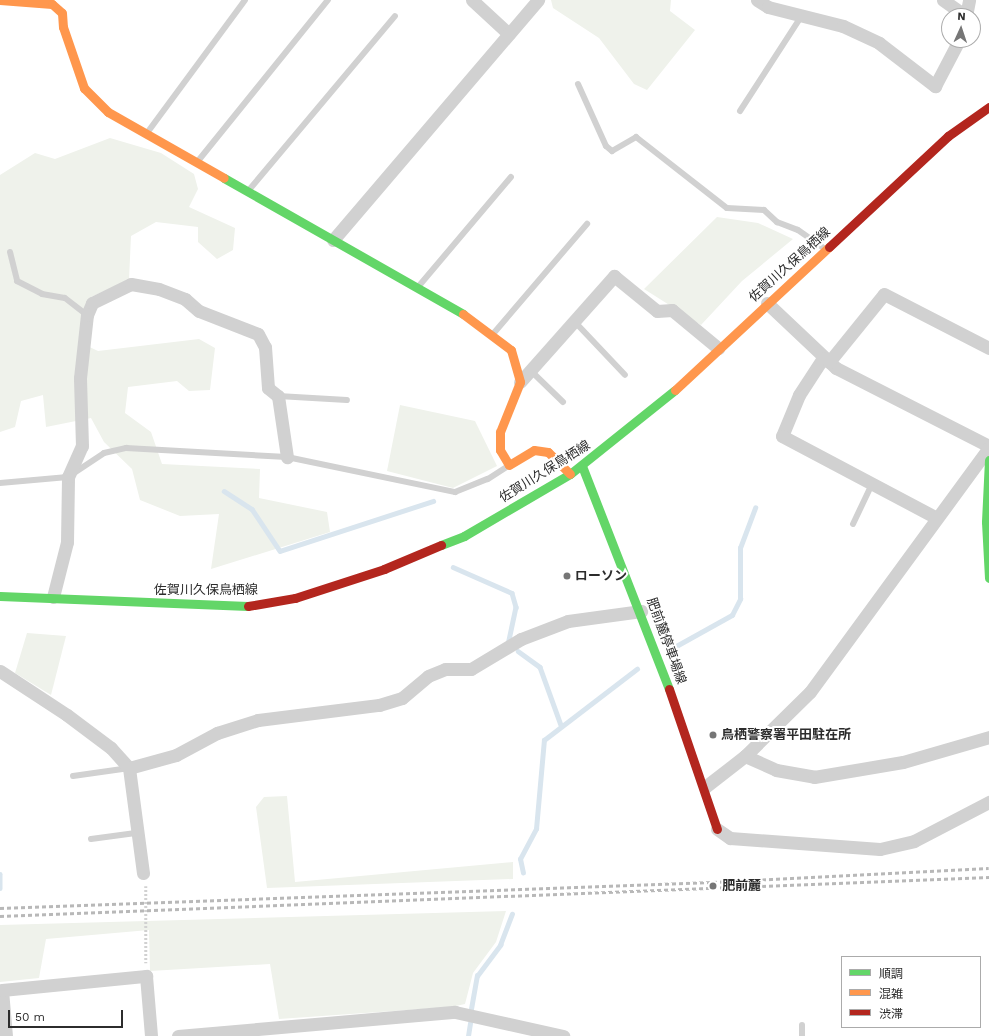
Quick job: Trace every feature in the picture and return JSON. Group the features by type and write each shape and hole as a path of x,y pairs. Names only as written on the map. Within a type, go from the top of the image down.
{"main road":[{"path":"0,0 52,4 62,13 63,27 84,88 95,103 146,134 417,288 492,335 511,350 520,382 500,432 500,450 509,465 534,450 548,452 570,474"},
{"name":"佐賀川久保鳥栖線","path":"0,596 250,606 295,598 384,569 464,536 582,466 658,406 718,348 948,136 989,107"},
{"path":"989,460 986,522 989,578"},
{"name":"肥前麓停車場線","path":"582,466 641,611 705,787 717,829"}],"street":[{"path":"472,0 509,34"},
{"path":"334,240 538,0"},
{"path":"757,0 768,7 803,13 843,26 879,43 935,86 955,48"},
{"path":"943,0 954,8"},
{"path":"520,382 614,276 657,311 672,310 718,348"},
{"path":"52,597 67,542 68,477 82,446 80,378 87,315 92,303 131,284 185,299 199,311 258,334 265,347 268,388 278,396 288,457"},
{"path":"935,517 782,436 799,395 826,360 884,294 989,348"},
{"path":"705,787 745,756 810,692 935,517 989,446 826,360 767,303"},
{"path":"129,768 176,755 217,733 258,720 379,705 402,698 428,676 445,669 471,669 516,642 568,621 641,611"},
{"path":"0,671 67,715 111,748 129,768 136,833 143,873"},
{"path":"745,756 776,770 814,777 903,762 989,737"},
{"path":"717,829 730,838 880,849 914,841 989,802"},
{"path":"6,1036 1,990 146,976 151,1036"},
{"path":"178,1036 253,1034 456,1012 563,1036"}],"lane":[{"path":"146,134 245,0"},
{"path":"197,163 328,0"},
{"path":"740,111 803,13"},
{"path":"248,191 395,16"},
{"path":"578,84 606,146 612,151 636,137 727,208 764,210 777,222 798,230 826,250"},
{"path":"417,288 511,177"},
{"path":"492,335 587,224"},
{"path":"10,252 17,281 42,294 65,298 87,315"},
{"path":"574,321 625,375"},
{"path":"530,370 563,402"},
{"path":"278,396 347,400"},
{"path":"0,482 68,477 104,453 126,448 288,457 455,492 488,479 509,465"},
{"path":"853,524 872,484"},
{"path":"73,776 129,768"},
{"path":"91,839 136,833"},
{"path":"802,1025 802,1036"}],"path":[{"path":"143,873 149,902 146,976"}],"shaded area":[{"path":"551,0 671,0 670,11 695,30 647,90 634,84 599,38 553,8"},
{"path":"110,138 161,153 194,174 198,189 189,207 235,228 233,250 217,259 198,242 198,227 156,222 131,236 129,280 91,297 81,343 98,351 199,339 215,348 210,390 189,391 177,381 128,387 125,413 151,432 162,464 260,469 259,498 327,512 330,532 211,569 219,514 180,516 140,500 132,469 104,442 91,418 46,427 43,395 21,401 15,427 0,432 0,175 35,153 55,159"},
{"path":"717,217 758,223 793,239 742,281 701,325 644,289"},
{"path":"400,405 475,421 497,466 453,488 387,471"},
{"path":"27,633 66,636 51,695 15,673"},
{"path":"287,796 295,882 513,862 513,879 267,888 256,807 264,797"},
{"path":"506,911 496,942 473,973 465,1004 451,1007 279,1019 270,964 150,971 149,930 46,939 39,978 0,982 0,925"}],"waterway":[{"path":"224,491 252,509 280,551 433,501"},
{"path":"669,650 732,615 740,599 740,548 755,508"},
{"path":"453,567 512,593 516,607 509,640"},
{"path":"518,651 540,667 561,725"},
{"path":"523,873 520,859 536,829 544,740 637,669"},
{"path":"0,874 0,888"},
{"path":"471,1009 477,976 500,945 512,914"},
{"path":"468,1036 470,1023"}],"railway":[{"path":"0,908 713,882 989,868"},
{"path":"0,916 989,877"}],"traffic: fast":[{"path":"224,178 463,314"},
{"path":"441,545 464,536 570,474 675,390"},
{"path":"989,460 986,522 989,578"},
{"path":"582,466 669,689"},
{"path":"0,596 248,606"}],"traffic: slow":[{"path":"0,0 52,4 62,13 63,27 84,88 108,112 224,178"},
{"path":"675,390 829,247"},
{"path":"463,314 511,350 520,382 500,432 500,450 509,465 534,450 548,452 570,474"}],"traffic: jam":[{"path":"829,247 948,136 989,107"},
{"path":"248,606 295,598 384,569 441,545"},
{"path":"669,689 717,829"}],"place":[{"name":"ローソン","path":"567,576"},
{"name":"鳥栖警察署平田駐在所","path":"713,735"},
{"name":"肥前麓","path":"713,886"}]}
